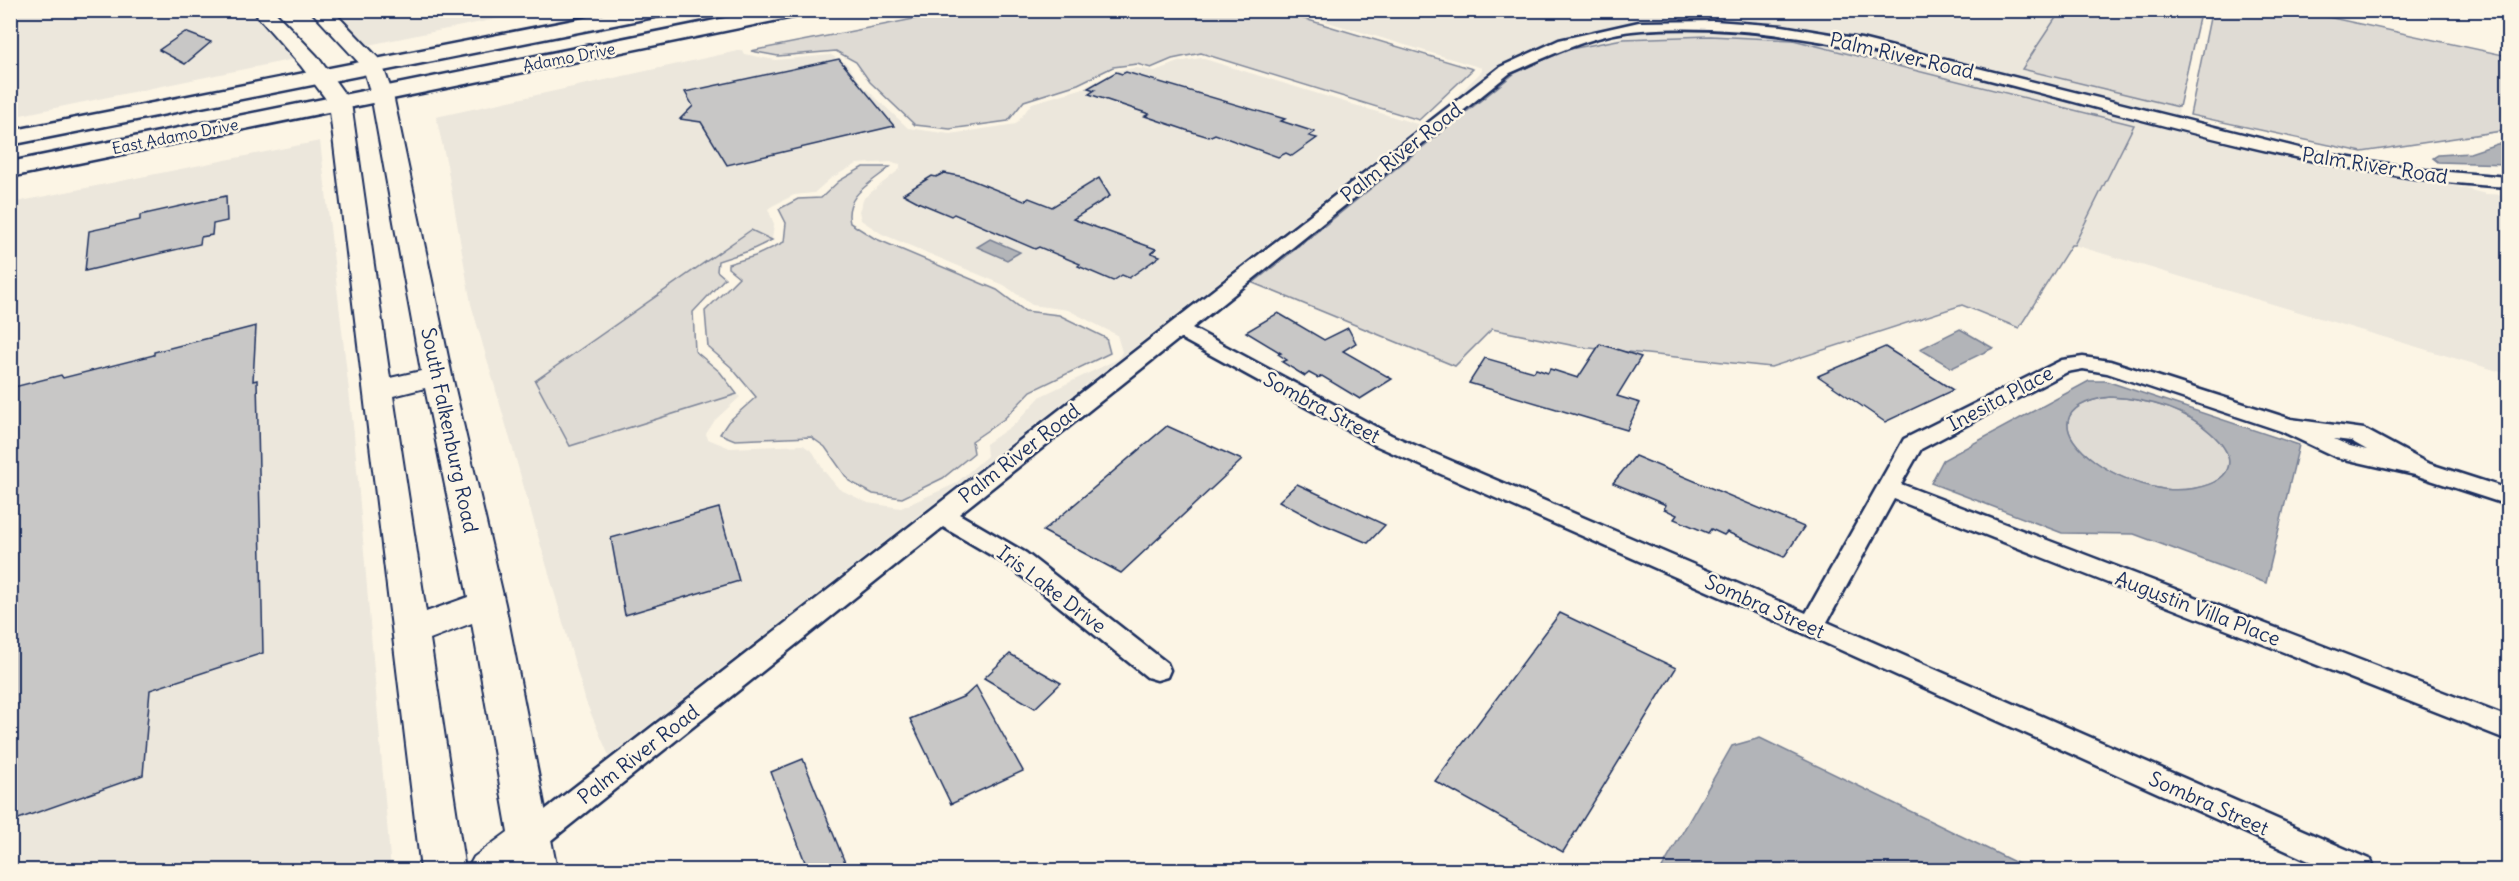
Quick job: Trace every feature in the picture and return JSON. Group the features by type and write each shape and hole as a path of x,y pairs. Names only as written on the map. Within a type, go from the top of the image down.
{"main road":[{"name":"Adamo Drive","path":"322,77 659,10"},
{"name":"Adamo Drive","path":"340,103 798,10"},
{"path":"2501,10 2508,12"},
{"name":"East Adamo Drive","path":"10,138 322,77"},
{"name":"East Adamo Drive","path":"10,170 340,103"}],"street":[{"path":"262,10 322,77 340,103 443,870"},
{"name":"South Falkenburg Road","path":"320,10 350,39 373,66 382,95 437,376 488,604 533,855"},
{"name":"Palm River Road","path":"489,870 533,855 941,515 1505,70 1563,43 1639,26 1715,25 1771,29 1861,43 2319,158 2425,175 2508,182"},
{"name":"Sombra Street","path":"1178,328 1383,440 1812,626 2360,870"},
{"name":"Inesita Place","path":"1812,626 1912,444 2062,366 2083,363 2110,367 2289,426 2344,453 2419,468 2508,497"},
{"path":"377,391 437,376"},
{"name":"Augustin Villa Place","path":"1888,488 2508,729"},
{"name":"Iris Lake Drive","path":"941,515 1017,560 1158,670"},
{"path":"411,632 488,604"}],"shaded area":[{"path":"2061,10 2171,11 2199,18 2179,107 2022,69"},
{"path":"11,11 251,11 294,59 11,117"},
{"path":"333,11 536,11 368,45"},
{"path":"954,11 1278,11 1473,69 1419,120 1201,53 1172,59 1151,68 1137,64 1113,67 1078,84 1024,101 1008,121 950,129 915,125 870,82 856,62 836,51 778,56 751,51"},
{"path":"1291,11 2061,11 2022,69 2179,107 2178,114 2184,118 2183,120 1861,40 1783,26 1710,21 1632,23 1556,39 1496,66 1455,98 1482,71 1482,68"},
{"path":"2183,11 2300,11 2508,56 2508,130 2362,152 2190,115 2210,18"},
{"path":"1718,29 1783,34 1859,47 2318,162 2434,181 2486,194 2508,195 2508,374 2074,245 2134,124 1623,39 1565,50 1645,31"},
{"path":"1710,36 1793,40 2134,125 2074,245 2071,245 2019,328 1962,305 1771,367 1580,347 1492,329 1455,366 1253,283 1515,73 1565,50 1623,39"},
{"path":"742,50 744,54 775,60 831,55 847,64 861,84 908,128 950,134 1016,124 1032,103 1084,88 1118,70 1136,68 1155,71 1178,62 1201,58 1420,125 609,756 586,702 471,304 447,165 436,117","holes":["891,162 900,164 900,169 864,198 859,211 861,220 882,234 1004,285 1032,305 1068,310 1117,335 1122,352 1118,359 1041,396 1016,423 986,444 987,456 955,484 901,508 868,503 839,489 824,471 813,452 803,445 730,448 708,439 706,434 715,420 740,397 737,394 535,381 751,230 772,240 774,224 768,209 772,206 794,195 814,193 831,178 857,164"]},
{"path":"320,141 354,434 391,870 11,870 11,203"},
{"path":"2497,144 2508,144 2508,164 2438,162 2433,158 2438,155 2470,153"},
{"path":"863,167 890,167 855,197 849,213 850,223 874,238 997,290 1025,311 1059,315 1106,338 1110,353 1031,391 1004,419 972,441 974,453 943,478 902,498 873,494 849,481 825,447 811,437 735,440 720,434 728,422 756,397 731,367 708,347 705,311 739,277 728,268 728,264 755,256 784,242 786,223 779,209 798,199 821,198 839,181"},
{"path":"751,230 772,240 749,251 718,261 717,271 725,278 693,312 695,351 720,372 737,394 570,446 535,381"},
{"path":"990,239 1020,252 1007,260 977,247"},
{"path":"1960,329 1993,348 1952,368 1920,349"},
{"path":"2089,381 2106,381 2299,445 2266,583 2134,534 2062,533 1931,483 1943,460","holes":["2110,397 2164,406 2200,424 2224,448 2229,461 2227,471 2208,485 2178,490 2163,489 2128,479 2096,462 2074,440 2068,421 2072,413 2080,406 2093,400"]},
{"path":"2110,397 2164,406 2189,417 2211,433 2224,448 2229,461 2227,471 2208,485 2178,490 2163,489 2137,482 2103,467 2083,451 2074,440 2068,421 2072,413 2080,406 2093,400"},
{"path":"1760,738 2031,870 1661,870 1732,746"}],"building":[{"path":"185,32 211,42 185,64 159,50"},
{"path":"839,59 894,126 727,165 701,122 680,119 693,106 685,92"},
{"path":"1116,72 1122,74 1126,72 1285,119 1281,121 1315,132 1309,136 1317,138 1292,156 1286,153 1278,157 1215,134 1209,137 1186,130 1145,116 1149,114 1089,94 1095,90 1088,88"},
{"path":"944,173 964,177 1024,201 1029,198 1052,207 1099,178 1110,196 1073,219 1156,249 1151,253 1160,256 1129,278 1122,275 1113,281 1039,247 1035,249 954,214 951,216 903,194 932,176 936,177"},
{"path":"226,196 227,221 213,224 212,235 201,237 200,244 85,271 89,231 140,220 140,215"},
{"path":"1278,313 1324,340 1348,328 1356,343 1343,351 1392,379 1360,399 1322,376 1318,378 1309,373 1305,376 1282,362 1287,360 1278,354 1281,353 1246,332"},
{"path":"256,326 253,381 257,380 263,653 150,690 143,775 10,822 10,388 61,375 63,378"},
{"path":"1600,344 1641,357 1617,396 1640,403 1627,430 1469,383 1485,358 1534,372 1536,369 1548,373 1550,369 1578,378"},
{"path":"1885,347 1953,390 1885,422 1818,376"},
{"path":"1167,426 1242,460 1121,573 1043,531"},
{"path":"1635,456 1804,527 1784,557 1727,532 1724,535 1711,529 1708,533 1674,519 1677,515 1664,509 1666,505 1613,483"},
{"path":"1297,484 1385,525 1368,543 1318,522 1279,501"},
{"path":"719,508 739,581 625,615 611,538"},
{"path":"1560,613 1676,668 1563,852 1435,781"},
{"path":"1010,654 1061,683 1035,708 984,678"},
{"path":"976,686 1023,771 951,804 910,719 965,696"},
{"path":"803,759 848,870 808,870 771,772"}]}
